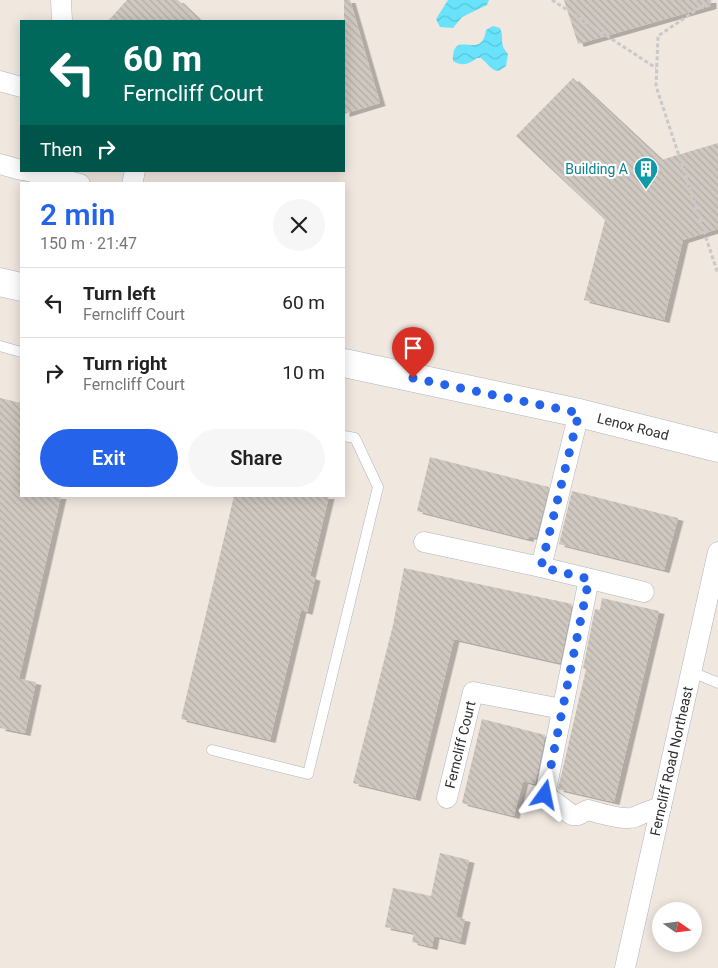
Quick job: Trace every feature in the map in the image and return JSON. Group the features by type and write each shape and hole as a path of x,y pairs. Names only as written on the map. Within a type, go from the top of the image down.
{"street":[{"path":"60,0 62,20"},
{"path":"0,81 20,87"},
{"path":"0,164 20,170"},
{"path":"32,172 72,182"},
{"path":"0,282 20,287"},
{"name":"Lenox Road","path":"345,364 579,413 718,448"},
{"path":"541,567 579,413"},
{"path":"424,542 541,567 644,592"},
{"name":"Ferncliff Road Northeast","path":"625,968 718,552"},
{"path":"589,579 545,795 572,815 578,816 588,810 615,817 633,818 639,814 658,816"},
{"name":"Ferncliff Court","path":"447,798 474,692 562,710"}],"lane":[{"path":"0,346 20,352"},
{"path":"212,750 308,774 378,487 355,438 345,436"},
{"path":"692,672 718,683"}],"path":[{"path":"552,0 656,68"},
{"path":"711,0 658,36 656,86 718,274"}],"water":[{"path":"448,0 489,0 487,5 462,17 453,28 440,27 436,19"},
{"path":"493,26 500,28 502,44 508,54 506,66 498,71 490,67 481,58 466,64 453,61 454,51 457,46 479,44 486,30"}],"building":[{"path":"127,0 178,0 199,20 109,20"},
{"path":"344,0 350,0 380,103 345,114 345,20"},
{"path":"564,0 711,0 711,6 578,44"},
{"name":"Building A","path":"573,78 661,160 718,143 718,229 683,240 664,320 584,300 605,220 516,136"},
{"path":"0,398 20,403 20,497 61,497 19,679 36,682 25,733 0,728"},
{"path":"430,457 549,487 536,538 529,536 528,539 417,511"},
{"path":"572,491 678,518 664,570 559,544"},
{"path":"234,497 329,497 310,576 315,578 307,612 301,610 270,740 181,719"},
{"path":"404,568 572,604 560,663 454,639 415,798 353,783 393,625"},
{"path":"602,598 659,611 614,802 558,789 586,669 583,668 595,609 600,610"},
{"path":"482,719 545,735 535,784 523,781 514,816 462,803"},
{"path":"440,853 469,860 456,917 465,919 460,942 434,936 432,947 412,942 414,933 385,927 393,888 431,896"}],"place":[{"name":"Building A","path":"646,190"}],"route":[{"path":"413,378 579,413 541,567 589,579 545,795"}]}
